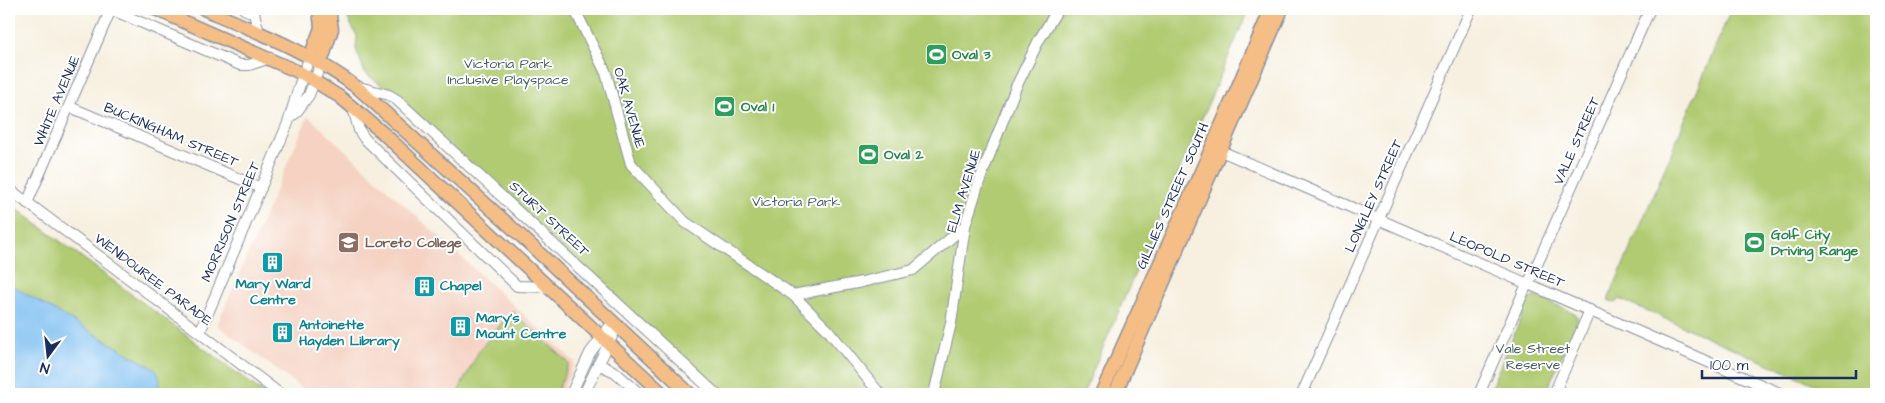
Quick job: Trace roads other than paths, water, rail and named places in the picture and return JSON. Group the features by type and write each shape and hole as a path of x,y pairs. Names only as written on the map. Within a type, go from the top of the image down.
{"main road":[{"path":"155,9 303,74 353,108 663,394"},
{"name":"STURT STREET","path":"204,9 259,32 316,60 352,84 388,114 520,235 690,394"},
{"path":"316,60 322,9"},
{"name":"GILLIES STREET SOUTH","path":"1115,394 1216,149 1271,9"},
{"name":"GILLIES STREET SOUTH","path":"1101,394 1282,9"}],"street":[{"path":"111,9 240,65 249,65 270,58"},
{"name":"WHITE AVENUE","path":"27,203 111,9"},
{"path":"244,9 254,13 259,32"},
{"name":"ELM AVENUE","path":"934,394 951,322 965,226 990,152 1012,96 1036,46 1058,9"},
{"name":"LONGLEY STREET","path":"1302,394 1471,9"},
{"name":"VALE STREET","path":"1479,394 1650,9"},
{"name":"OAK AVENUE","path":"577,10 606,72 631,164 685,222 793,295 828,330 880,394"},
{"name":"MORRISON STREET","path":"200,332 288,123 303,74 316,60"},
{"name":"MORRISON STREET","path":"288,123 308,95 314,81 316,60"},
{"name":"STURT STREET","path":"352,84 394,98 716,394"},
{"name":"BUCKINGHAM STREET","path":"70,107 261,188"},
{"path":"353,108 357,125 364,138 517,286 547,287"},
{"name":"LEOPOLD STREET","path":"1216,149 1782,394"},
{"name":"WENDOUREE PARADE","path":"9,189 280,394"},
{"path":"520,235 532,224"},
{"path":"793,295 913,270 965,226"},
{"path":"1554,394 1590,310"},
{"path":"571,394 588,356 605,340 615,324"},
{"path":"584,394 598,364 605,340"},
{"path":"598,364 615,372 640,394"}],"water":[{"path":"9,284 153,368 160,380 156,394 9,394"}],"place":[{"name":"Oval 3","path":"936,55"},
{"name":"Oval 1","path":"725,107"},
{"name":"Oval 2","path":"868,155"},
{"name":"Loreto College","path":"349,243"},
{"name":"Golf City Driving Range","path":"1755,243"},
{"name":"Mary Ward Centre","path":"273,262"},
{"name":"Chapel","path":"424,286"},
{"name":"Mary's Mount Centre","path":"460,326"},
{"name":"Antoinette Hayden Library","path":"283,333"}],"park label":[{"name":"Victoria Park Inclusive Playspace","path":"508,72"},
{"name":"Victoria Park","path":"796,202"},
{"name":"Vale Street Reserve","path":"1533,358"}]}
